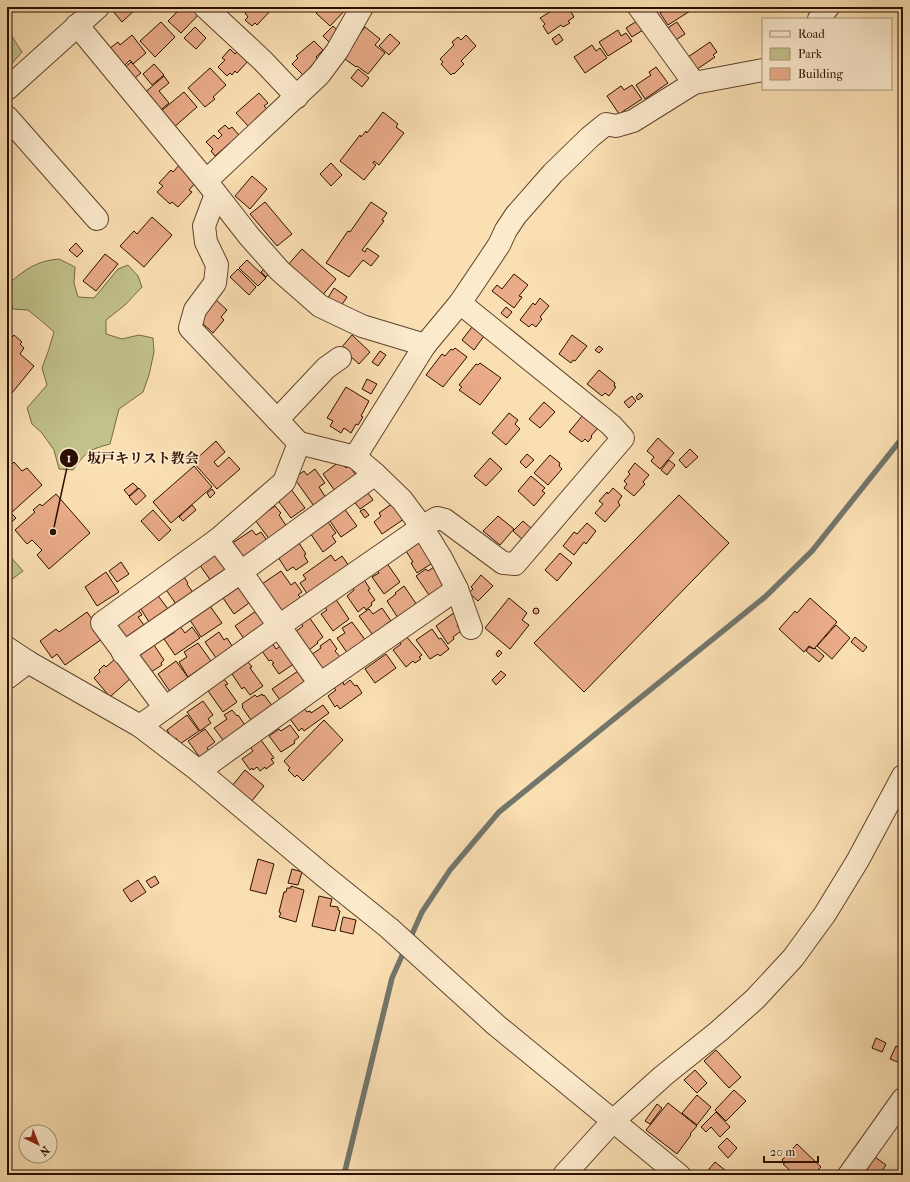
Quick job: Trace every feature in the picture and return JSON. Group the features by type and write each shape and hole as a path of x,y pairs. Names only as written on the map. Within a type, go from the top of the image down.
{"street":[{"path":"7,89 98,7"},
{"path":"206,7 263,61 297,97"},
{"path":"362,7 332,57 319,75 211,187 204,226 206,242 217,265 215,283 195,310 190,328 299,443 354,457 375,474 402,500 422,527 441,558 457,589 472,628"},
{"path":"639,7 694,84"},
{"path":"820,18 828,7"},
{"path":"77,25 211,187 249,236 280,271 320,306 362,326 424,345"},
{"path":"354,457 424,345 460,303 499,245 506,230 516,215 553,173 590,137 606,124 616,126 633,121 694,84 762,70"},
{"path":"7,116 97,219"},
{"path":"140,726 279,626 437,518 445,520 503,563 515,564 623,438 611,425 460,303"},
{"path":"277,420 326,368 340,358"},
{"path":"165,708 102,623 217,540 284,482 299,443"},
{"path":"123,653 241,572 375,474"},
{"path":"217,540 320,684"},
{"path":"199,771 320,684 457,589"},
{"path":"7,648 28,662 140,726 199,771 388,928 496,1025 680,1175"},
{"path":"7,678 28,662"},
{"path":"564,1175 613,1121 663,1076 719,1031 755,999 793,958 824,914 858,860 903,776"},
{"path":"849,1175 903,1099"}],"green space":[{"path":"7,29 22,52 7,69"},
{"path":"59,259 75,267 74,283 78,297 94,298 118,269 128,265 138,276 142,287 125,305 106,320 106,334 122,339 139,335 153,338 154,352 149,375 143,392 119,409 110,444 88,452 73,470 59,469 54,450 42,433 32,424 27,408 47,385 42,368 54,332 28,310 13,309 9,297 8,284 20,274 38,264"},
{"path":"7,553 23,571 7,583"}],"building":[{"path":"115,7 138,7 122,22 112,10"},
{"path":"178,7 196,7 201,12 181,33 168,21 177,12 175,10"},
{"path":"220,7 231,7 226,12"},
{"path":"247,7 274,7 257,25 255,23 252,26 245,20 248,17 245,13 246,11 244,10"},
{"path":"321,7 348,7 330,26 316,13"},
{"path":"562,7 568,7 574,17 568,21 570,23 563,27 561,25 548,34 543,26 545,24 540,18 556,8 557,10"},
{"path":"666,7 688,7 690,11 668,25 660,13 667,8"},
{"path":"637,21 643,30 632,37 626,28"},
{"path":"161,22 175,37 155,57 140,41"},
{"path":"677,22 685,34 674,41 666,29"},
{"path":"333,26 339,32 329,42 323,36"},
{"path":"195,27 206,38 196,49 184,38"},
{"path":"365,27 380,39 375,45 385,53 368,74 342,57"},
{"path":"618,30 621,36 626,33 632,41 608,56 599,42"},
{"path":"390,34 400,43 389,55 379,46"},
{"path":"559,34 563,40 556,45 552,39"},
{"path":"132,35 146,53 133,64 130,60 123,67 109,49 118,42 120,45"},
{"path":"466,35 476,46 461,61 464,64 451,75 441,64 443,62 440,59 454,45 452,42 458,37 461,40"},
{"path":"314,41 323,50 316,57 318,59 303,75 292,64 298,58 296,56"},
{"path":"710,42 717,52 713,55 715,57 693,72 688,57"},
{"path":"592,45 596,51 600,48 607,58 585,73 574,57"},
{"path":"230,49 235,54 238,50 249,60 237,73 235,71 232,75 230,73 227,76 218,67 225,60 222,58"},
{"path":"131,62 141,73 130,82 121,71"},
{"path":"154,64 164,75 152,85 143,74"},
{"path":"656,67 668,83 645,99 636,85 651,75 649,72"},
{"path":"210,68 226,85 213,97 215,99 205,107 188,88"},
{"path":"358,69 369,78 362,87 351,78"},
{"path":"164,76 169,83 159,91 169,103 157,113 142,95"},
{"path":"632,85 642,99 619,114 607,96 621,86 624,90"},
{"path":"184,92 197,107 173,128 160,112"},
{"path":"259,93 268,103 264,106 269,111 250,128 236,113"},
{"path":"383,112 398,124 396,127 404,133 379,165 374,161 373,163 376,165 364,180 340,161 360,135 361,137 366,131 367,133"},
{"path":"225,125 229,129 232,127 239,135 215,156 211,151 213,149 206,142 214,135 218,139 222,135 218,131"},
{"path":"181,163 197,181 189,190 192,192 178,207 172,202 170,204 157,192 163,186 159,183 171,170 173,172"},
{"path":"331,163 342,175 331,186 320,174"},
{"path":"252,176 267,189 250,209 235,196"},
{"path":"265,202 292,234 277,246 250,214"},
{"path":"371,202 387,213 382,220 384,221 362,250 365,252 367,248 379,256 371,266 363,260 349,277 326,263 348,231 350,232"},
{"path":"152,217 172,235 144,267 120,246 134,231 137,234"},
{"path":"76,243 83,251 77,257 69,250"},
{"path":"302,249 336,279 321,297 286,267"},
{"path":"105,254 118,264 96,291 83,281"},
{"path":"247,260 266,278 258,286 239,268"},
{"path":"267,266 271,271 266,277 261,272"},
{"path":"238,269 256,287 249,295 230,277"},
{"path":"514,274 528,285 519,296 522,297 514,308 492,291 497,285 502,289"},
{"path":"334,288 347,297 339,309 326,301"},
{"path":"540,298 549,306 540,317 542,319 536,327 532,324 529,327 520,320 533,303 535,305"},
{"path":"216,300 227,310 221,317 224,320 213,333 200,321 202,316"},
{"path":"506,307 512,312 507,318 501,313"},
{"path":"472,327 484,336 474,350 462,340"},
{"path":"14,335 22,342 20,344 24,348 20,354 34,366 7,399 7,343"},
{"path":"352,335 370,352 359,364 341,348"},
{"path":"572,335 587,346 575,361 573,360 571,363 559,354"},
{"path":"599,346 603,349 599,353 595,350"},
{"path":"455,348 467,357 443,387 426,375 442,354 445,356 451,349 453,350"},
{"path":"380,351 386,355 378,366 372,362"},
{"path":"480,363 501,378 480,405 459,390 462,387 459,385 476,364 478,365"},
{"path":"599,370 615,383 614,386 616,387 609,396 605,393 602,396 587,384"},
{"path":"367,379 377,384 371,394 362,389"},
{"path":"346,387 369,401 361,416 363,417 358,425 356,424 351,433 344,428 341,433 330,426 333,421 327,418"},
{"path":"640,393 643,396 638,400 636,397"},
{"path":"632,396 636,401 629,408 624,402"},
{"path":"544,402 555,412 540,428 529,419"},
{"path":"509,413 518,420 515,424 520,429 506,445 492,433"},
{"path":"583,415 598,428 588,442 585,439 582,442 569,432"},
{"path":"658,438 674,453 660,469 651,461 654,457 647,451"},
{"path":"216,441 225,452 214,462 218,467 229,457 240,469 217,489 193,462"},
{"path":"690,449 698,457 686,468 679,460"},
{"path":"527,454 534,460 526,468 520,462"},
{"path":"550,455 560,463 559,466 562,469 548,485 534,473"},
{"path":"490,458 502,469 486,486 474,476"},
{"path":"669,460 675,465 667,475 661,470"},
{"path":"340,461 346,468 349,465 357,477 335,491 323,474"},
{"path":"14,462 22,471 27,468 42,485 11,513 16,518 7,526 7,469"},
{"path":"635,463 649,475 643,482 645,484 634,496 624,488 627,484 624,481 630,474 628,472"},
{"path":"194,466 212,487 171,523 153,502"},
{"path":"315,469 325,483 319,487 326,498 314,506 294,478 304,471 307,475"},
{"path":"531,476 545,488 542,491 545,493 534,506 518,491"},
{"path":"133,483 138,488 129,496 124,490"},
{"path":"139,488 146,496 136,505 129,497"},
{"path":"290,488 305,508 291,518 276,498"},
{"path":"613,488 622,496 618,502 620,505 605,522 595,513 603,504 599,501"},
{"path":"212,489 215,493 210,498 207,493"},
{"path":"365,489 373,500 360,509 352,499"},
{"path":"56,494 90,533 49,569 37,555 42,550 32,540 27,544 15,530 35,512 33,510 40,504 42,506"},
{"path":"679,495 729,543 584,692 534,643"},
{"path":"393,503 404,519 382,534 374,522 381,516 379,513"},
{"path":"192,505 196,510 183,521 179,517"},
{"path":"275,506 281,513 279,515 287,527 270,540 255,520"},
{"path":"343,507 357,526 341,537 328,518"},
{"path":"364,509 369,515 365,518 360,511"},
{"path":"153,510 171,530 159,541 141,521"},
{"path":"498,516 514,529 500,545 483,531"},
{"path":"325,518 336,533 332,536 336,542 323,552 308,530"},
{"path":"523,521 533,530 523,540 513,531"},
{"path":"587,523 596,531 586,544 584,542 574,555 563,546 574,532 577,534"},
{"path":"252,530 256,535 261,532 268,542 242,560 231,544"},
{"path":"423,540 434,562 417,573 411,563 413,562 406,551"},
{"path":"299,543 306,554 304,555 308,562 296,570 293,567 287,571 278,557"},
{"path":"219,553 226,571 211,581 199,564"},
{"path":"560,553 572,563 557,581 545,570"},
{"path":"331,555 335,561 342,556 349,566 308,595 300,583 306,579 303,575"},
{"path":"121,562 129,574 117,582 109,571"},
{"path":"386,562 400,582 384,594 372,577 379,573 376,569"},
{"path":"434,567 445,587 438,592 436,590 429,595 416,576 426,569 428,571"},
{"path":"281,571 291,585 295,582 302,592 298,595 301,598 281,612 262,584"},
{"path":"106,572 119,592 97,606 85,587"},
{"path":"182,574 194,594 176,604 164,587"},
{"path":"481,575 493,586 478,601 469,593 473,589 471,587"},
{"path":"363,578 370,589 368,590 375,600 366,610 364,607 358,612 347,596 354,590 352,586"},
{"path":"239,583 253,600 234,614 221,595"},
{"path":"404,586 417,605 398,618 387,601"},
{"path":"156,593 168,609 149,622 137,603"},
{"path":"335,598 349,619 333,631 321,614 327,610 324,606"},
{"path":"509,598 527,613 522,620 529,625 510,649 485,628"},
{"path":"810,598 837,622 814,649 809,646 804,652 779,629 795,611 797,613"},
{"path":"135,605 142,615 138,617 144,625 140,628 141,630 126,638 115,622"},
{"path":"210,606 222,623 201,637 190,620"},
{"path":"382,608 391,621 386,624 389,628 375,638 359,616 369,609 373,614"},
{"path":"536,608 539,611 536,614 533,611"},
{"path":"256,611 268,624 245,640 235,626"},
{"path":"87,612 105,637 65,665 57,654 52,658 40,641 56,629 59,632"},
{"path":"455,612 459,623 457,625 461,631 453,637 454,639 448,644 436,626"},
{"path":"309,617 323,637 309,650 295,632 303,626 301,623"},
{"path":"352,622 366,641 348,654 337,638 345,633 342,628"},
{"path":"179,625 185,633 192,627 200,638 175,655 164,639 175,632 173,629"},
{"path":"836,625 850,638 832,659 817,646"},
{"path":"432,629 449,649 440,656 438,654 430,659 416,640"},
{"path":"219,632 224,640 227,638 234,649 218,661 205,642"},
{"path":"405,635 422,655 419,657 421,659 415,663 413,661 406,667 393,650 401,644 399,640"},
{"path":"855,637 867,647 863,652 851,642"},
{"path":"330,639 337,649 335,651 341,658 323,671 311,655"},
{"path":"198,643 211,661 188,677 179,662 187,657 184,652"},
{"path":"272,643 276,649 282,645 295,663 279,674 272,664 274,663 271,660 269,661 262,651"},
{"path":"154,645 164,660 161,663 162,665 148,674 136,657"},
{"path":"809,647 815,648 824,656 819,662 806,651"},
{"path":"499,650 502,653 498,657 496,654"},
{"path":"386,654 396,668 375,683 365,669"},
{"path":"115,659 132,677 110,697 94,678 104,665 106,667"},
{"path":"176,661 190,680 171,693 158,674"},
{"path":"248,662 252,667 250,668 263,686 250,695 244,687 242,689 232,674"},
{"path":"298,671 306,680 304,681 308,686 280,700 272,689"},
{"path":"501,671 506,675 496,685 492,680"},
{"path":"224,679 228,684 225,685 237,702 223,712 208,691"},
{"path":"350,680 355,686 357,685 362,693 340,709 337,705 335,707 328,696 336,690 334,688 343,682 344,685"},
{"path":"262,694 273,707 253,723 242,707 242,704 255,695 257,697"},
{"path":"203,701 213,715 208,719 211,723 200,731 187,712"},
{"path":"323,705 329,713 304,731 302,728 299,731 290,719 304,708 307,712 310,711 311,713"},
{"path":"232,710 237,716 238,715 245,725 226,744 214,728 227,719 224,715"},
{"path":"187,715 199,731 180,744 176,738 173,740 167,730"},
{"path":"324,720 343,740 303,781 297,775 295,777 288,770 290,768 284,761"},
{"path":"290,725 299,737 294,741 295,743 281,752 269,736 279,729 281,731"},
{"path":"205,729 215,742 207,748 210,752 201,759 188,741"},
{"path":"261,740 274,758 271,759 274,763 266,769 265,767 260,771 257,767 250,770 242,759 253,751 250,747"},
{"path":"245,770 264,786 251,802 232,786"},
{"path":"258,859 274,864 266,894 250,890"},
{"path":"292,869 302,872 298,885 288,883"},
{"path":"155,876 159,883 151,888 146,881"},
{"path":"138,880 146,892 131,902 123,890"},
{"path":"291,886 304,890 296,922 279,917 284,892 286,892 287,888 291,888"},
{"path":"319,896 332,899 330,906 338,907 338,910 340,911 335,931 312,926"},
{"path":"343,917 356,920 353,934 340,931"},
{"path":"876,1038 886,1043 882,1052 872,1048"},
{"path":"896,1046 903,1049 903,1064 890,1059"},
{"path":"716,1050 741,1077 729,1088 704,1061"},
{"path":"695,1070 707,1083 697,1093 684,1080"},
{"path":"734,1090 746,1101 726,1121 715,1110"},
{"path":"697,1095 711,1107 697,1125 682,1113"},
{"path":"668,1103 697,1126 677,1154 646,1130"},
{"path":"657,1104 662,1108 650,1124 645,1121"},
{"path":"716,1112 730,1127 720,1137 711,1127 706,1132 701,1127"},
{"path":"727,1138 737,1148 728,1158 718,1147"},
{"path":"797,1144 821,1167 813,1175 795,1175 783,1164 785,1163 782,1160"},
{"path":"875,1157 886,1165 879,1175 871,1175 865,1171"},
{"path":"715,1162 731,1175 704,1175"}],"waterway":[{"path":"409,941 422,912 450,870 499,812 765,597 812,551 903,437"},
{"path":"344,1175 392,978 405,949"}],"place":[{"name":"坂戸キリスト教会","path":"53,532"}]}
